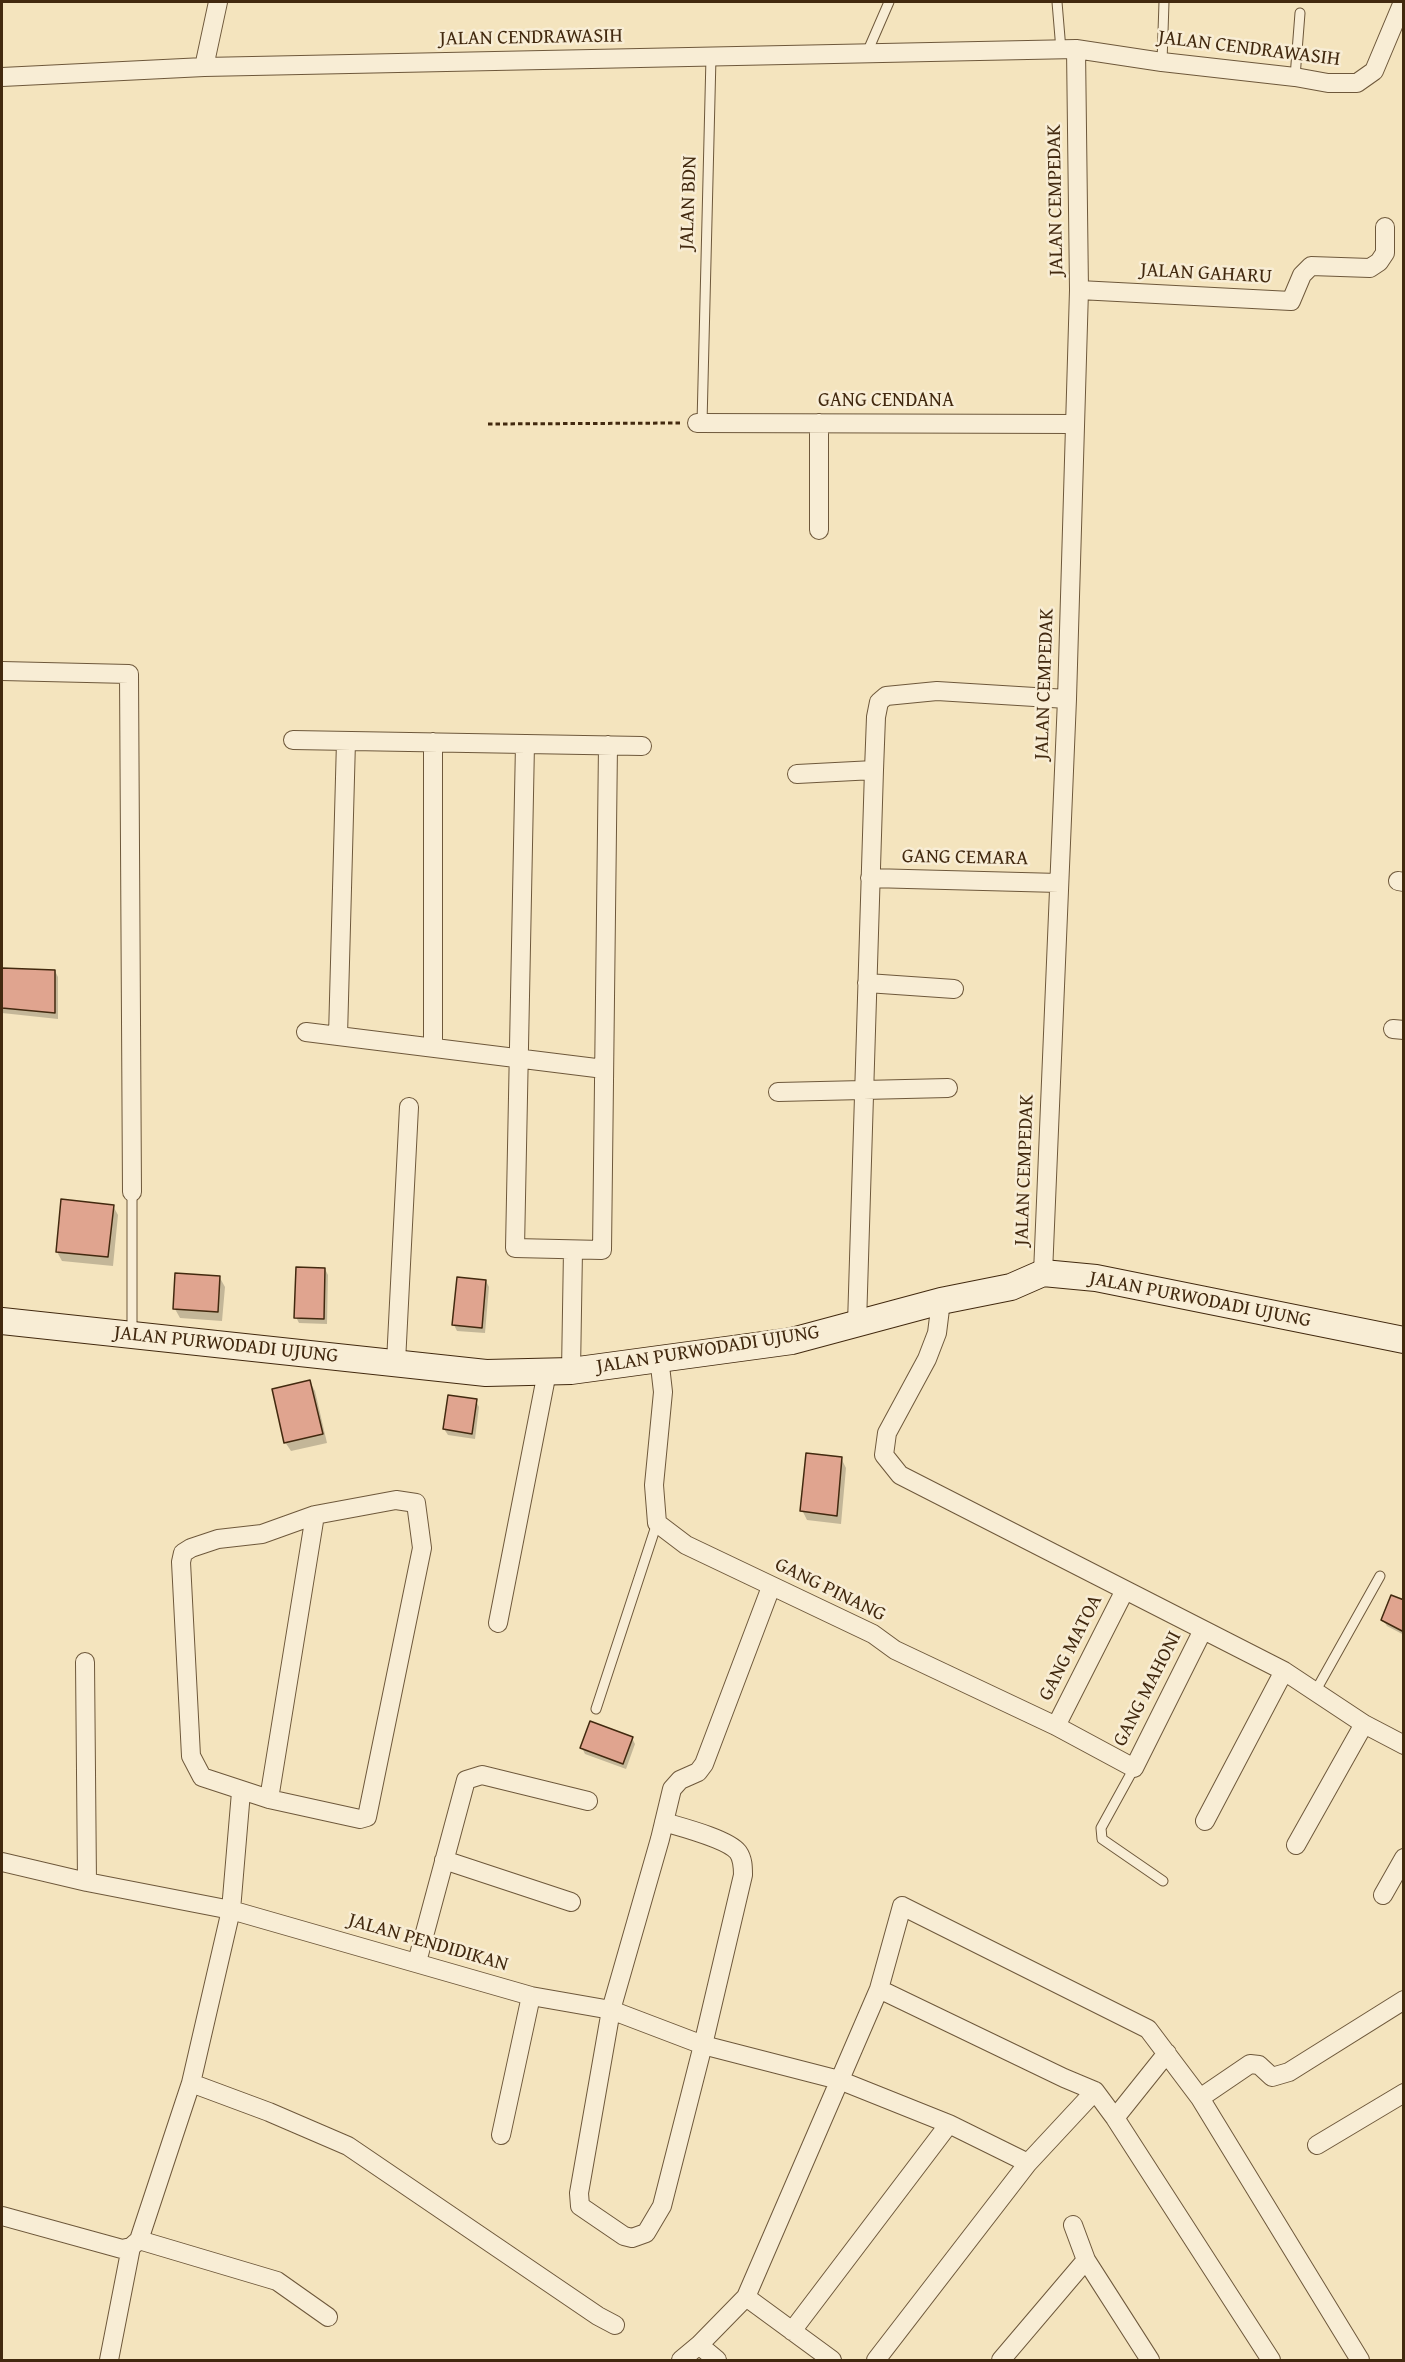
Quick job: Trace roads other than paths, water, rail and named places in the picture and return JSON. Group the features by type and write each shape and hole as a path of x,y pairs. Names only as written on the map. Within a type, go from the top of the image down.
{"street":[{"path":"204,68 218,2"},
{"name":"JALAN CENDRAWASIH","path":"2,77 204,68 1068,50 1295,76 1328,83 1357,83 1374,71 1403,2"},
{"name":"JALAN CEMPEDAK","path":"1043,1274 1067,699 1079,290 1077,97 1068,50"},
{"name":"JALAN GAHARU","path":"1079,290 1291,300 1302,275 1311,266 1320,264 1370,268 1379,262 1385,253 1385,227"},
{"name":"GANG CENDANA","path":"700,423 1075,424"},
{"path":"819,423 819,530"},
{"path":"2,671 129,674 132,1192"},
{"path":"857,1324 870,878 876,717 879,702 886,696 937,691 1067,699"},
{"path":"293,740 642,746"},
{"path":"338,1036 345,741"},
{"path":"433,742 433,1047"},
{"path":"525,744 515,1248 573,1250 602,1250 608,745"},
{"path":"797,774 874,770"},
{"name":"GANG CEMARA","path":"870,878 1059,883"},
{"path":"867,983 954,989"},
{"path":"306,1032 604,1069"},
{"path":"777,1092 948,1088"},
{"path":"396,1362 408,1107"},
{"path":"498,1623 559,1371 573,1250"},
{"name":"JALAN PURWODADI UJUNG","path":"2,1321 486,1372 559,1371 792,1341 941,1301 1011,1287 1043,1274 1095,1278 1404,1340"},
{"path":"941,1301 937,1333 927,1359 887,1433 884,1455 900,1475 1284,1671 1364,1724 1404,1745"},
{"path":"657,1523 654,1485 663,1392 659,1357"},
{"path":"396,1500 416,1503 422,1548 367,1818 360,1820 241,1792 202,1777 191,1756 181,1562 183,1553 218,1539 262,1534 315,1515 396,1500"},
{"path":"269,1799 315,1515"},
{"name":"GANG PINANG","path":"657,1523 686,1545 873,1634 895,1650 1056,1726 1134,1768"},
{"path":"664,1822 718,1840 738,1851 742,1860 743,1875 662,2206 646,2233 632,2238 624,2236 580,2206 579,2193 611,2010 672,1789 680,1780 698,1772 704,1764 771,1587"},
{"name":"GANG MATOA","path":"1056,1726 1125,1590"},
{"name":"GANG MAHONI","path":"1134,1768 1203,1630"},
{"path":"85,1662 87,1882"},
{"path":"1205,1821 1284,1671"},
{"path":"1296,1845 1364,1724"},
{"path":"417,1962 466,1780 472,1776 482,1775 588,1801"},
{"path":"109,2361 135,2243 191,2083 231,1910 241,1792"},
{"path":"1383,1895 1404,1858"},
{"path":"444,1860 571,1902"},
{"name":"JALAN PENDIDIKAN","path":"2,1862 87,1882 231,1910 531,1996 611,2010 703,2045 839,2080 949,2124 1028,2163"},
{"path":"681,2361 699,2346 746,2297 879,1989 902,1906 1148,2029 1200,2098 1360,2361"},
{"path":"879,1989 1095,2091 1116,2118 1271,2361"},
{"path":"501,2135 531,1996"},
{"path":"1200,2098 1251,2064 1259,2065 1272,2077 1289,2072 1404,2000"},
{"path":"1116,2118 1167,2053"},
{"path":"191,2083 348,2146 598,2316 615,2325"},
{"path":"876,2361 1028,2163 1095,2091"},
{"path":"1317,2145 1404,2094"},
{"path":"792,2331 949,2124"},
{"path":"2,2216 122,2248 135,2243 277,2281 328,2318"},
{"path":"1073,2225 1086,2260 1141,2356"},
{"path":"1001,2361 1086,2260"},
{"path":"746,2297 832,2361"},
{"path":"699,2346 717,2361"}],"lane":[{"path":"866,55 889,2"},
{"path":"1057,2 1068,50"},
{"path":"1162,62 1164,2"},
{"path":"1295,76 1300,13"},
{"name":"JALAN BDN","path":"700,423 711,57"},
{"path":"132,1192 132,1336"},
{"path":"596,1709 657,1523"},
{"path":"1315,1692 1380,1576"},
{"path":"1134,1768 1101,1828 1100,1834 1102,1839 1163,1881"}]}
